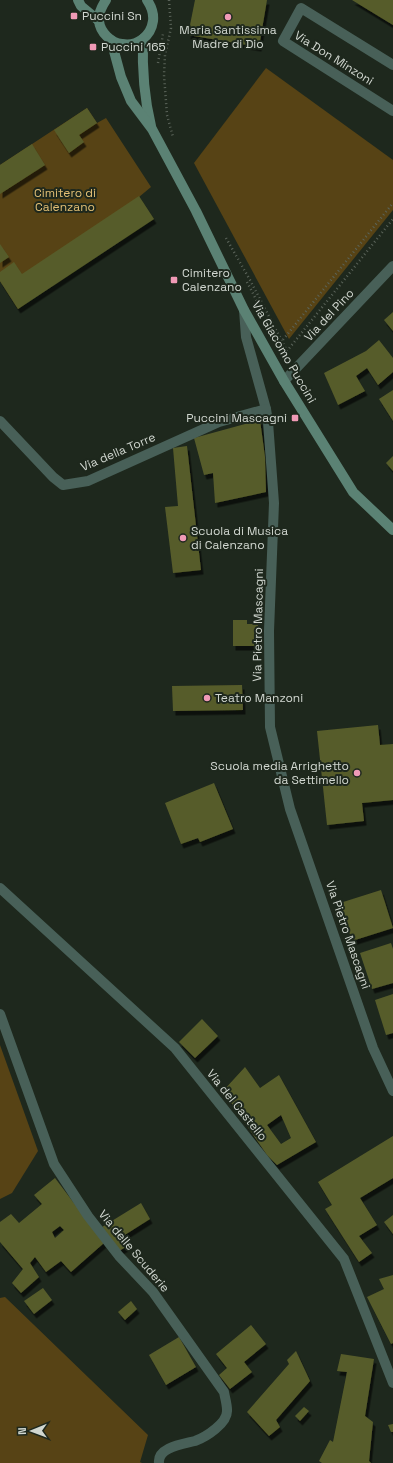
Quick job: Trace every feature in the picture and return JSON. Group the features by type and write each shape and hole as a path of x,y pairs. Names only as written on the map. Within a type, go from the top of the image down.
{"street":[{"name":"Via Giacomo Puccini","path":"78,0 81,6 99,21 103,32 111,40 121,77 131,101 152,129 196,211 244,310 284,381 353,492 393,530"},
{"path":"99,21 100,9 106,0"},
{"name":"Via Giacomo Puccini","path":"147,0 152,8 154,20 150,31 143,39 142,63 145,95 152,129"},
{"name":"Via Don Minzoni","path":"393,65 304,4 283,41 393,111"},
{"path":"111,40 121,44 132,44 143,39"},
{"name":"Via del Pino","path":"284,381 393,266"},
{"name":"Via Pietro Mascagni","path":"244,310 246,337 268,422 274,503 269,631 270,727 290,809 373,1048 393,1090"},
{"name":"Via della Torre","path":"0,421 52,477 63,485 88,481 219,422 266,410"},
{"name":"Via del Castello","path":"0,888 175,1048 344,1259 393,1383"},
{"name":"Via delle Scuderie","path":"0,1014 54,1164 88,1216 119,1256 153,1292 224,1392 228,1412 223,1422 208,1434 196,1440 170,1448 162,1454 158,1460 159,1463"}],"path":[{"path":"169,0 171,28 165,55 164,75 167,115 174,141"},
{"path":"157,69 163,32"},
{"path":"275,339 278,346 393,203"},
{"path":"224,234 287,351 393,219"},
{"path":"247,282 261,310"}],"green space":[{"path":"266,68 393,160 393,210 289,339 194,163"},
{"name":"Cimitero di Calenzano","path":"87,108 97,123 106,118 151,187 18,309 0,281 0,165"},
{"path":"0,1045 38,1151 12,1193 0,1199"},
{"path":"5,1297 148,1435 140,1462 142,1463 0,1463 0,1298"}],"building":[{"name":"Maria Santissima Madre di Dio","path":"195,0 267,0 259,47 188,35"},
{"path":"352,0 393,0 393,25"},
{"path":"87,108 97,123 79,135 84,142 69,153 54,130"},
{"path":"32,144 45,165 0,194 0,165"},
{"path":"139,196 154,219 18,309 0,281 0,272 14,262 22,274"},
{"path":"0,244 9,257 0,263"},
{"path":"393,312 393,331 384,320"},
{"path":"379,340 393,358 393,372 378,385 367,368 356,376 365,391 338,405 324,373 366,351"},
{"path":"393,390 393,421 379,399"},
{"path":"260,420 265,457 266,492 215,503 213,473 204,475 194,438"},
{"name":"Scuola di Musica di Calenzano","path":"187,446 201,570 173,573 165,507 178,506 173,448"},
{"path":"393,456 393,471 386,463"},
{"path":"233,620 247,620 247,624 258,624 257,646 233,646"},
{"name":"Teatro Manzoni","path":"242,685 243,710 173,711 172,686"},
{"name":"Scuola media Arrighetto da Settimello","path":"378,725 380,745 393,744 393,800 362,803 364,821 327,825 317,731"},
{"path":"214,783 233,829 200,842 198,838 181,844 165,803"},
{"path":"381,890 393,928 352,941 340,903"},
{"path":"391,943 393,949 393,983 372,989 360,953"},
{"path":"393,994 393,1033 386,1035 375,1000"},
{"path":"202,1019 218,1036 195,1058 179,1042"},
{"path":"245,1067 260,1088 279,1075 316,1142 277,1165 267,1155 223,1091","holes":["281,1115 291,1138 281,1144 267,1125"]},
{"path":"393,1136 393,1178 360,1198 377,1225 359,1236 372,1253 359,1262 325,1209 332,1205 318,1182"},
{"path":"55,1178 104,1243 71,1272 61,1261 46,1272 35,1257 30,1263 39,1277 21,1293 12,1283 23,1269 0,1242 0,1222 11,1214 19,1223 42,1204 34,1195","holes":["60,1226 64,1230 55,1238 52,1232"]},
{"path":"141,1203 150,1219 120,1238 126,1247 117,1252 102,1227"},
{"path":"393,1215 393,1234 384,1222"},
{"path":"393,1275 393,1343 391,1344 367,1297 384,1289 379,1279"},
{"path":"43,1288 52,1300 34,1314 24,1301"},
{"path":"131,1301 137,1309 125,1320 118,1312"},
{"path":"251,1325 266,1344 244,1362 252,1372 230,1389 219,1375 227,1368 216,1354"},
{"path":"179,1337 196,1367 166,1385 149,1355"},
{"path":"296,1351 310,1381 276,1420 280,1427 269,1436 247,1412 289,1364 287,1360"},
{"path":"341,1354 374,1359 365,1416 373,1422 369,1461 371,1463 322,1463 319,1461 330,1440 333,1442 347,1372 337,1371"},
{"path":"304,1407 309,1411 300,1421 295,1416"},
{"path":"393,1424 393,1432 391,1432 388,1425"}],"place":[{"name":"Puccini Sn","path":"74,16"},
{"name":"Maria Santissima Madre di Dio","path":"228,17"},
{"name":"Puccini 165","path":"93,47"},
{"name":"Cimitero Calenzano","path":"174,280"},
{"name":"Puccini Mascagni","path":"295,418"},
{"name":"Scuola di Musica di Calenzano","path":"183,538"},
{"name":"Teatro Manzoni","path":"207,698"},
{"name":"Scuola media Arrighetto da Settimello","path":"357,773"}]}
